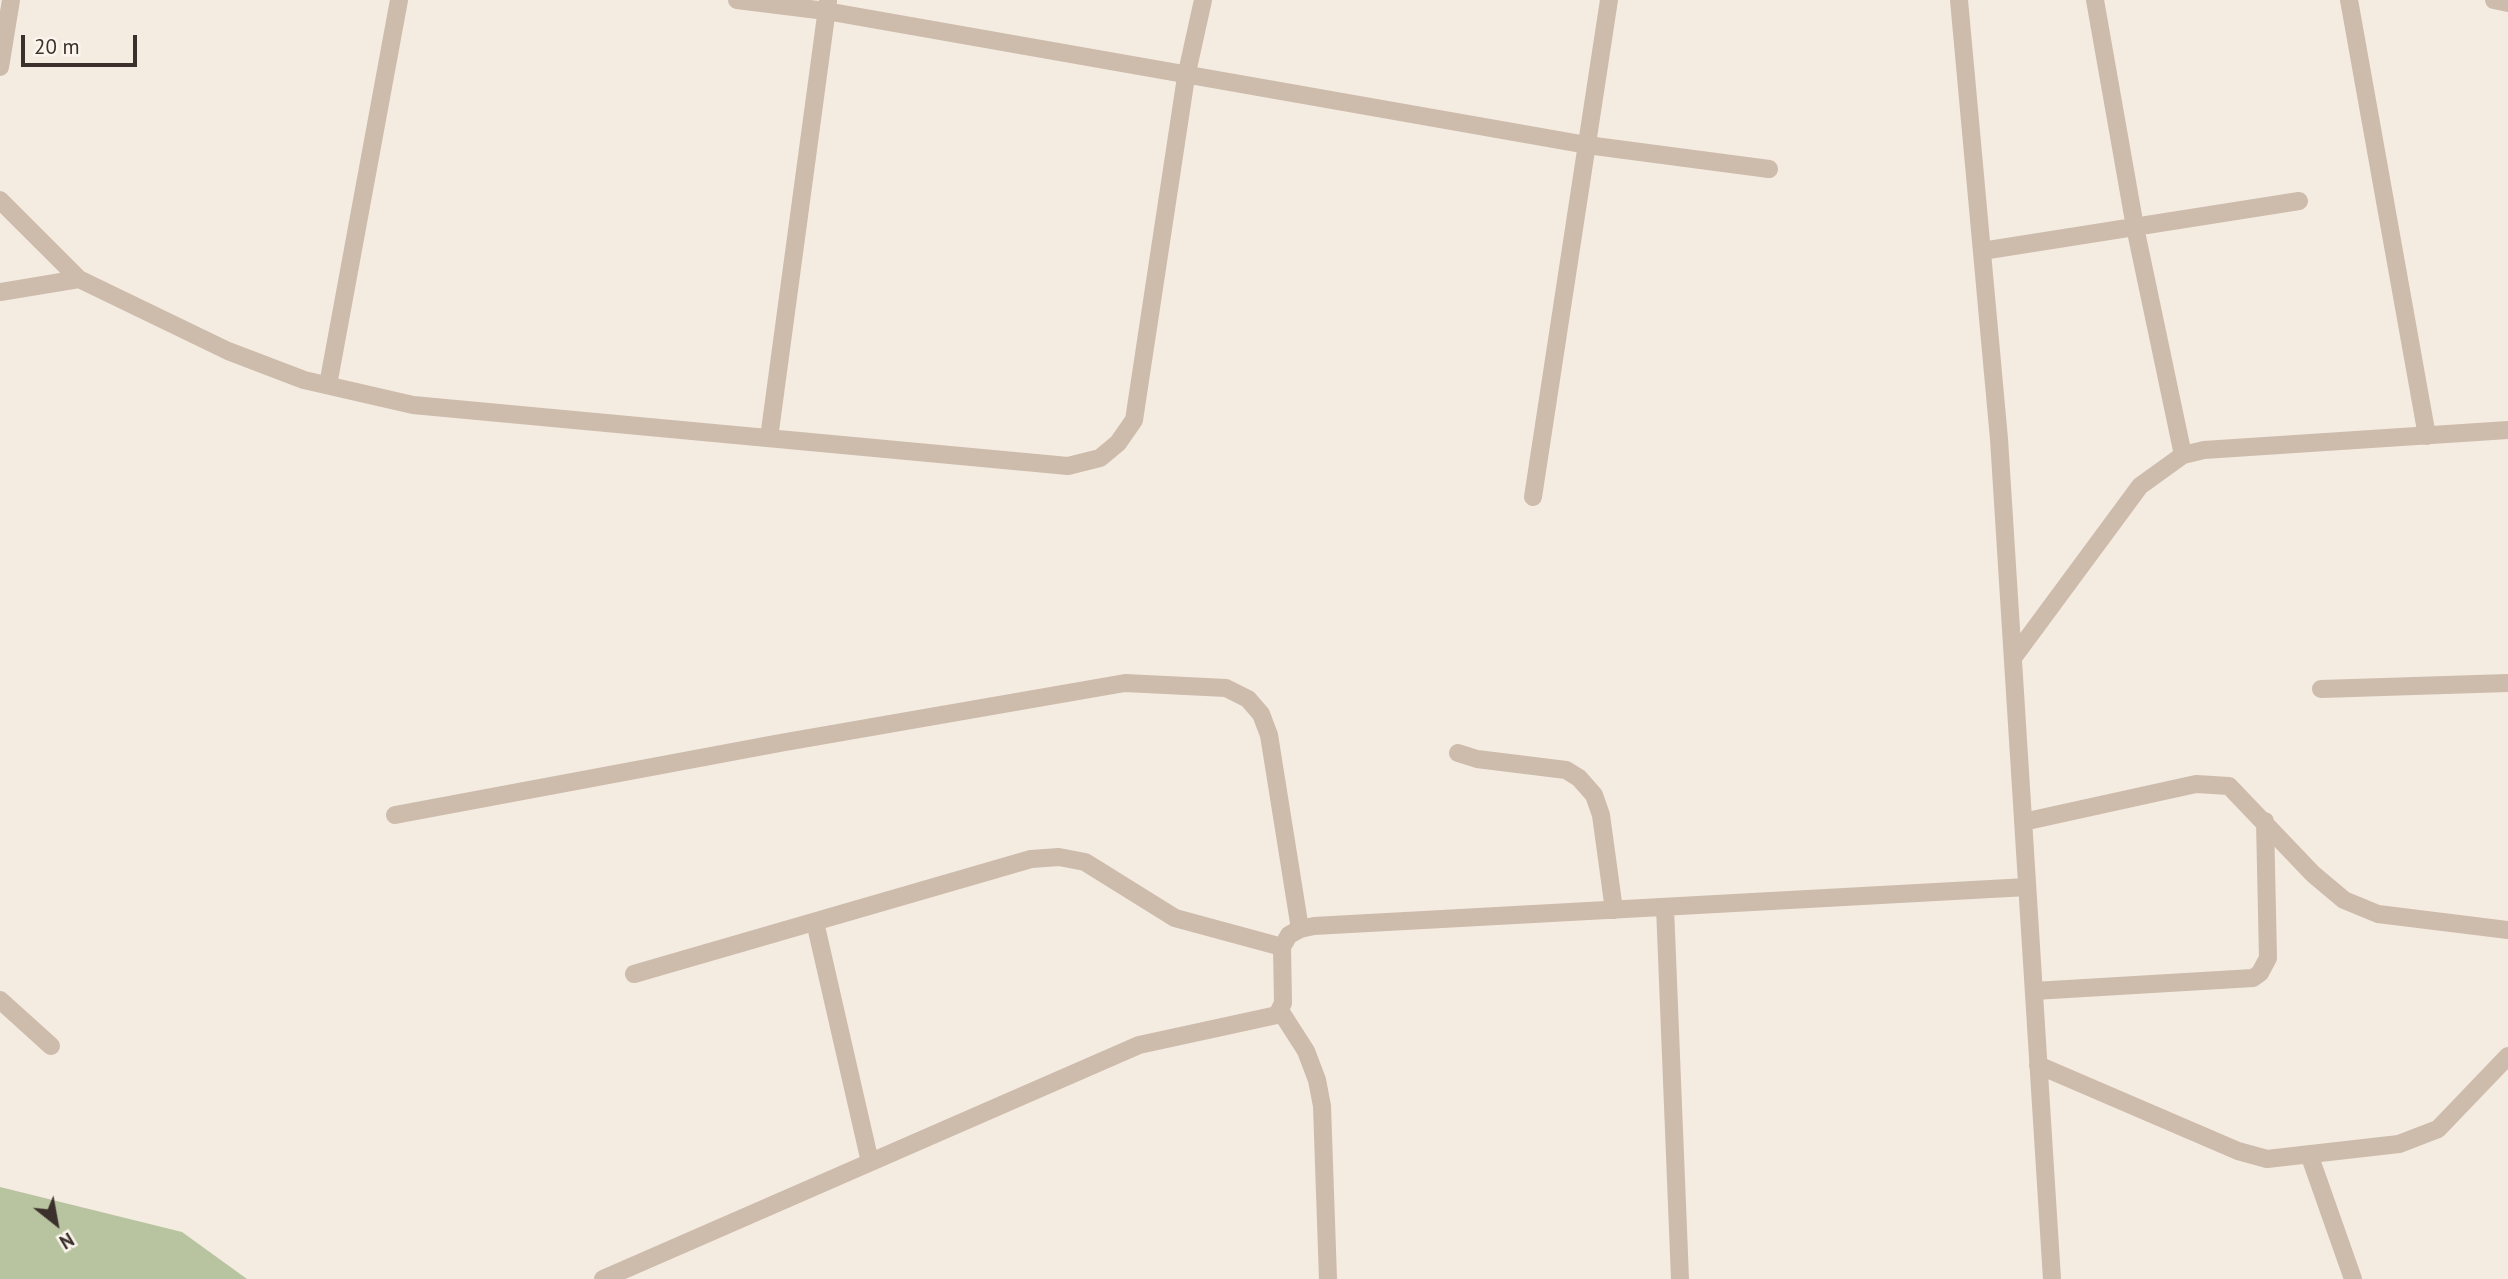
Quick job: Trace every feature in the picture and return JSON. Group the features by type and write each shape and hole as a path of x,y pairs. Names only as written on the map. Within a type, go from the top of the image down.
{"street":[{"path":"0,67 11,0"},
{"path":"328,385 398,0"},
{"path":"737,0 827,6 1186,77 1587,145 1769,169"},
{"path":"0,200 79,279 228,351 304,380 413,405 1068,467 1100,458 1118,443 1134,420 1186,77 1203,0"},
{"path":"1533,497 1609,0"},
{"path":"1959,0 1999,439 2052,1279"},
{"path":"2095,0 2135,226 2183,455"},
{"path":"2349,0 2427,436"},
{"path":"2494,0 2508,3"},
{"path":"769,438 827,6"},
{"path":"1982,251 2300,201"},
{"path":"0,292 79,279"},
{"path":"2012,658 2140,486 2183,455 2204,450 2508,430"},
{"path":"395,815 780,743 1125,683 1226,688 1248,699 1261,714 1269,735 1300,929"},
{"path":"2321,689 2508,683"},
{"path":"1458,753 1478,759 1566,770 1579,778 1594,795 1601,816 1614,910"},
{"path":"2023,822 2196,784 2216,783 2229,786 2239,793 2313,874 2344,900 2378,914 2508,930"},
{"path":"2034,991 2253,978 2260,973 2268,958 2265,821"},
{"path":"634,974 1031,859 1059,857 1086,862 1175,918 1282,947"},
{"path":"1328,1279 1322,1106 1317,1080 1306,1051 1281,1012 1282,947 1289,935 1314,926 2027,887"},
{"path":"1665,907 1680,1279"},
{"path":"815,922 870,1162"},
{"path":"0,1000 51,1046"},
{"path":"603,1279 1139,1045 1270,1019 1281,1012"},
{"path":"2038,1065 2238,1151 2267,1159 2399,1144 2438,1129 2508,1056"},
{"path":"2309,1154 2353,1279"}],"green space":[{"path":"0,1187 182,1232 247,1279 0,1279"}]}
